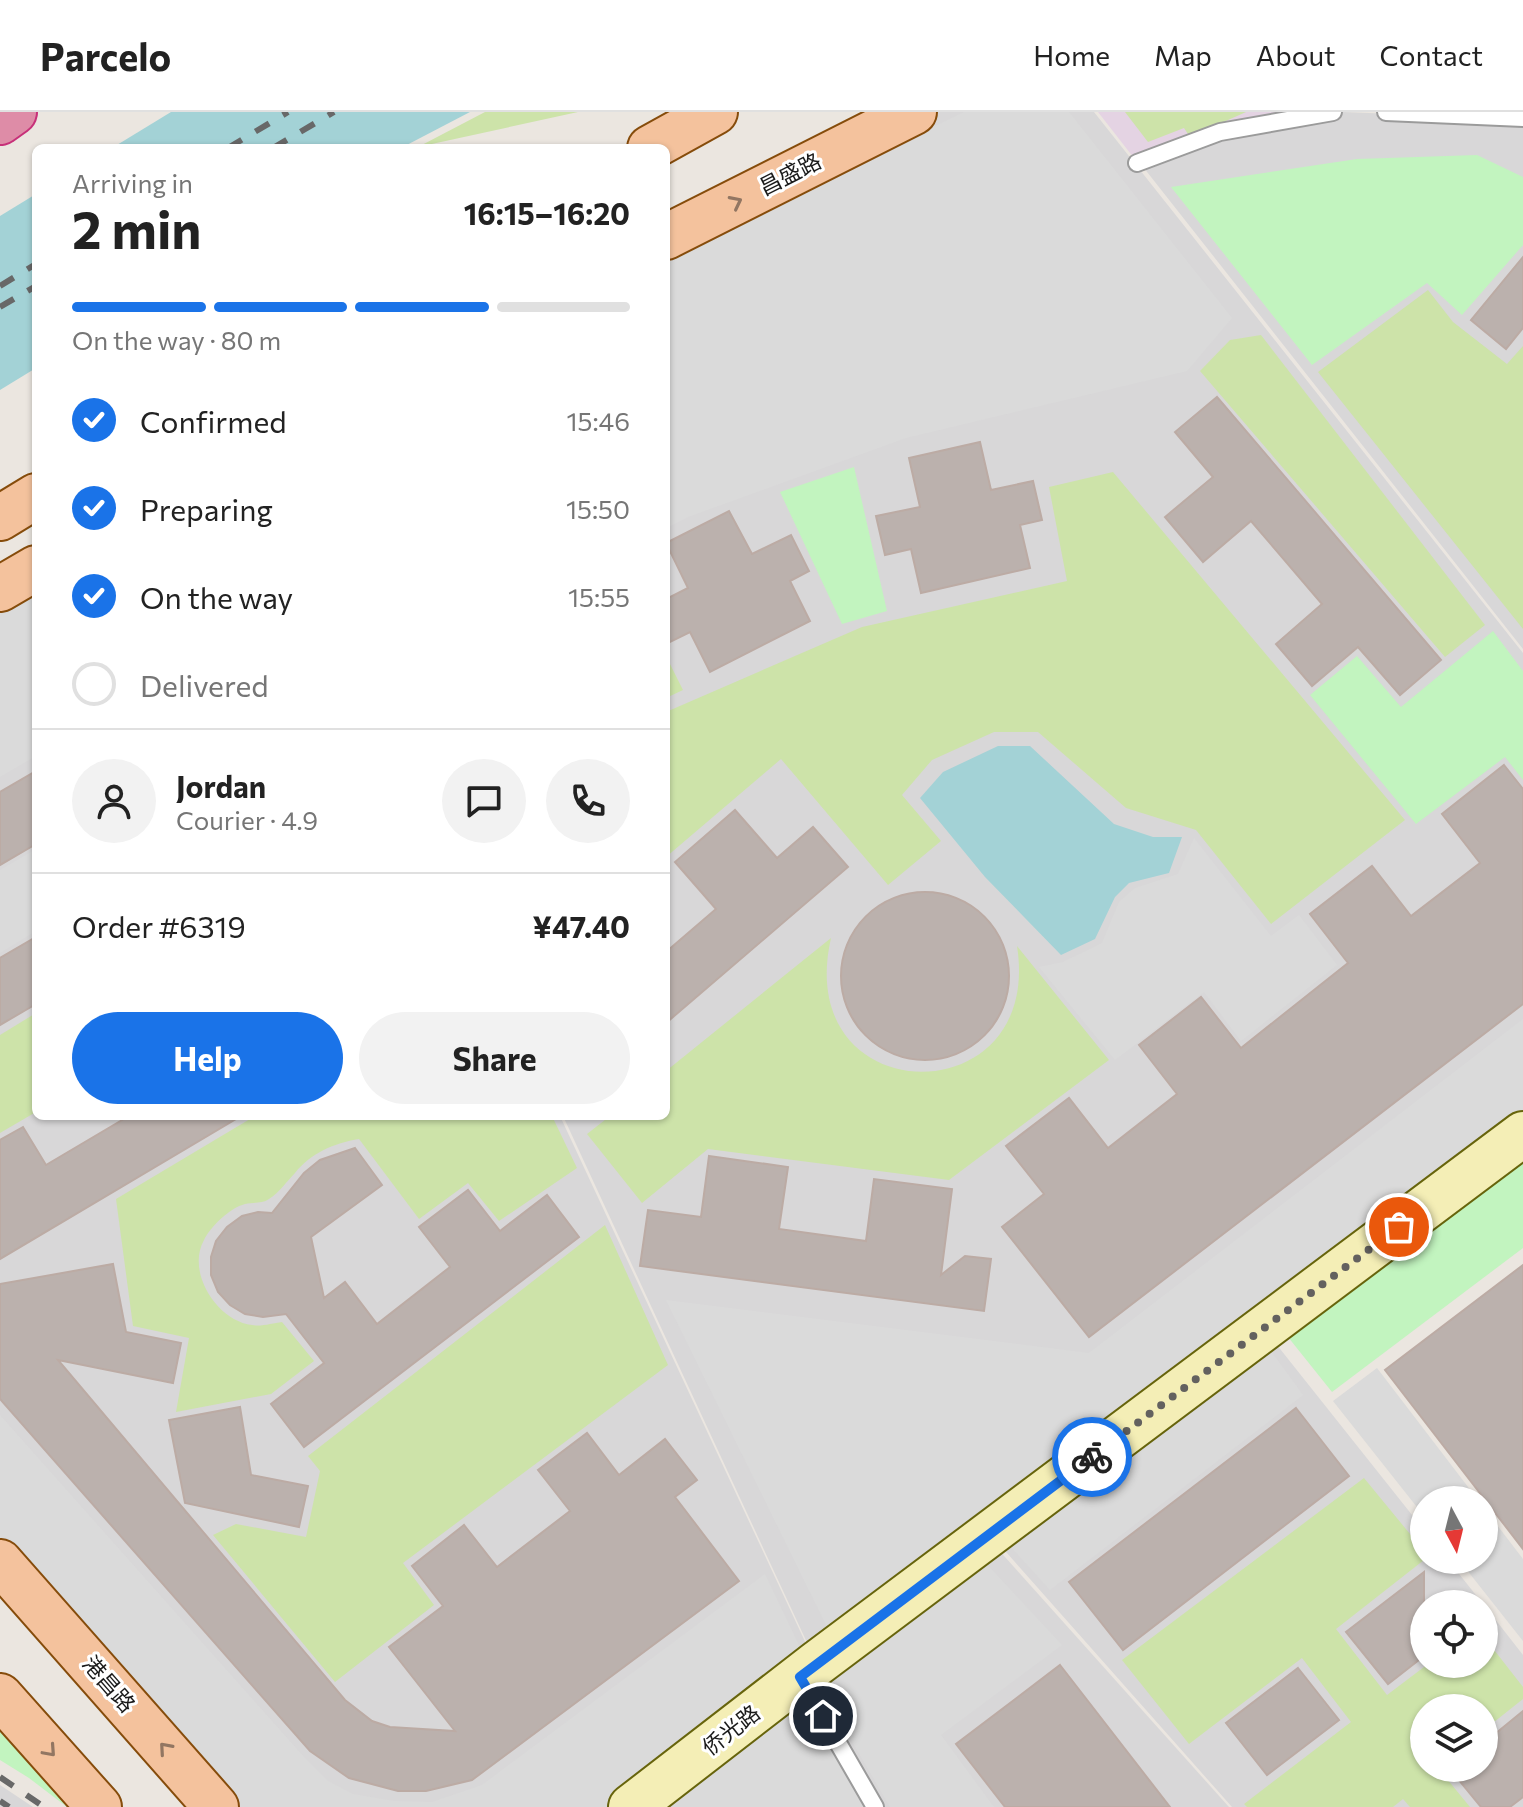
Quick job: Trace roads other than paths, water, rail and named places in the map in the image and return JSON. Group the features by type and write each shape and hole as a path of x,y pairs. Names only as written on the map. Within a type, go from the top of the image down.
{"highway":[{"path":"0,122 14,112"}],"main road":[{"path":"657,144 715,112"},
{"name":"昌盛路","path":"670,235 914,112"},
{"path":"0,518 32,498"},
{"path":"0,589 32,570"},
{"name":"港昌路","path":"0,1562 216,1807"},
{"path":"0,1696 99,1807"}],"street":[{"name":"侨光路","path":"631,1807 1523,1134"}],"lane":[{"path":"1137,163 1220,132 1333,112"},
{"path":"1386,112 1523,118"},
{"path":"800,1677 875,1807"}],"water":[{"path":"171,112 470,112 409,144 119,144"},
{"path":"32,196 32,370 0,390 0,216"},
{"path":"998,746 1030,746 1114,824 1153,837 1182,837 1169,873 1129,883 1115,897 1095,939 1061,955 985,877 920,798 943,772"}],"railway":[{"path":"235,144 288,112"},
{"path":"280,144 334,112"},
{"path":"0,286 32,266"},
{"path":"0,307 32,288"},
{"path":"0,1777 44,1807"},
{"path":"0,1801 9,1807"}]}
